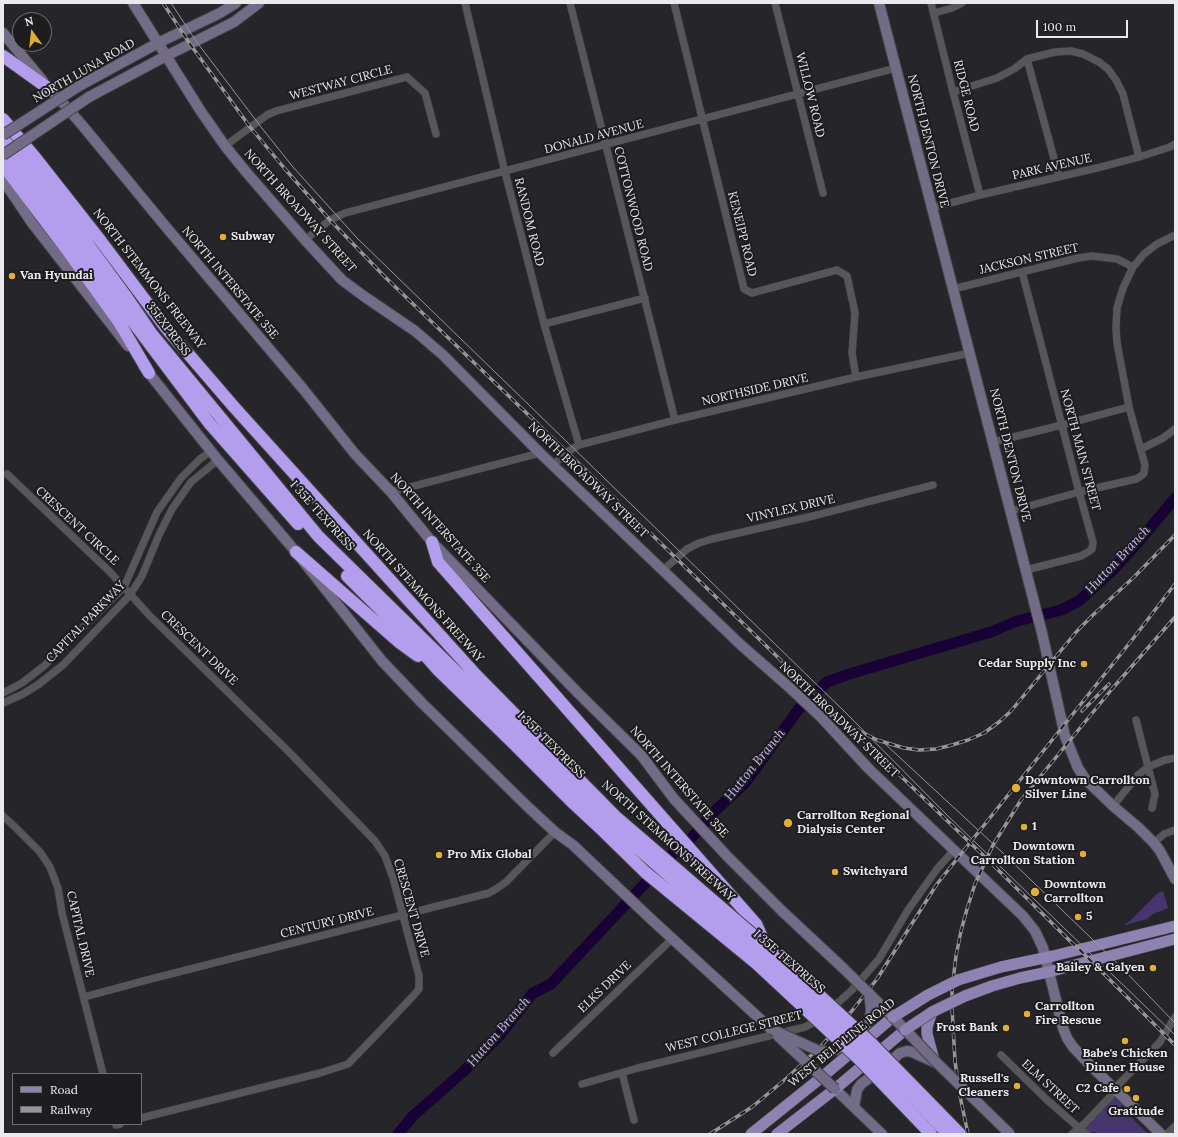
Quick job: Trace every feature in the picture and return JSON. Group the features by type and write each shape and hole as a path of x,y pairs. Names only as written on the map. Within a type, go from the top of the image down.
{"highway":[{"path":"3,56 52,91"},
{"name":"NORTH STEMMONS FREEWAY","path":"3,119 100,240 166,328 234,407 608,822 645,872 756,963 859,1059 931,1134"},
{"name":"35EXPRESS","path":"3,139 22,160 87,243 151,333 269,477"},
{"name":"NORTH STEMMONS FREEWAY","path":"3,152 209,423 316,545 417,646 438,670 608,822 766,946 872,1044 960,1134"},
{"path":"3,165 63,244 119,322 149,373"},
{"name":"I 35E TEXPRESS","path":"269,477 318,536 608,822 842,1028 895,1079 948,1134"},
{"path":"432,542 438,562 756,924 766,946"},
{"path":"296,552 400,643 438,670"}],"main road":[{"name":"NORTH BROADWAY STREET","path":"133,3 225,146 305,240 342,280 434,346 540,453 741,645 820,716 869,768 1023,916 1035,931 1039,940 1067,1038 1085,1060 1161,1134"},
{"name":"NORTH LUNA ROAD","path":"3,135 79,86 158,43 220,13 236,3"},
{"path":"3,155 89,97 234,22 259,3"},
{"name":"NORTH DENTON DRIVE","path":"879,3 1033,597 1067,743 1078,768 1086,780 1154,843 1175,879"},
{"name":"NORTH INTERSTATE 35E","path":"3,34 82,125 355,454 391,492 414,522 432,542 578,693 641,755 681,807 715,843 782,911 869,993 936,1062 1010,1134"},
{"path":"3,180 32,223 149,373 218,460 296,552 382,661 466,746 555,832 573,845 882,1134"},
{"name":"WEST BELT LINE ROAD","path":"751,1134 893,1017 936,990 958,980 987,971 1175,926"},
{"path":"777,1134 835,1089 905,1030 932,1012 965,996 992,986 1175,939"},
{"path":"771,1029 819,1051 828,1052 836,1050 870,1020 869,993"},
{"path":"932,1012 928,1022 927,1034 936,1062"},
{"path":"854,1107 857,1090 861,1084 882,1069 900,1053 907,1051 912,1052 936,1062"}],"street":[{"name":"RANDOM ROAD","path":"465,3 505,172 544,324 579,445"},
{"name":"COTTONWOOD ROAD","path":"570,3 675,420"},
{"name":"KENEIPP ROAD","path":"674,3 744,289 752,293 837,270 847,276 855,313 852,353 856,377"},
{"name":"WILLOW ROAD","path":"775,3 823,193"},
{"name":"RIDGE ROAD","path":"931,3 980,195"},
{"path":"934,13 952,8 962,3"},
{"path":"953,92 997,78 1014,69 1027,59 1055,52 1071,51 1099,62 1108,69 1116,80 1123,94 1139,156"},
{"path":"1027,59 1059,177"},
{"name":"DONALD AVENUE","path":"305,240 330,220 345,213 896,68"},
{"name":"WESTWAY CIRCLE","path":"225,146 267,115 276,111 407,77 426,93 436,134"},
{"name":"PARK AVENUE","path":"932,208 1139,156 1170,147 1175,144"},
{"path":"1011,511 1079,492 1136,479 1144,473 1145,465 1129,407 1117,343 1117,308 1123,288 1133,267 1144,254 1157,244 1175,235"},
{"name":"JACKSON STREET","path":"953,289 1078,258 1092,256 1117,259 1133,267"},
{"name":"NORTH MAIN STREET","path":"1022,272 1093,542 1092,549 1081,556 1026,570"},
{"path":"544,324 644,298"},
{"name":"NORTHSIDE DRIVE","path":"553,465 567,452 579,445 675,420 856,377 970,353"},
{"path":"993,442 1129,407"},
{"path":"1141,449 1163,438 1175,429"},
{"name":"CAPITAL PARKWAY","path":"3,693 22,682 44,666 124,587 157,512 181,478 200,459 211,451"},
{"path":"391,492 540,453"},
{"name":"CAPITAL PARKWAY","path":"3,703 23,694 39,684 62,665 130,595 142,576 159,535 172,509 191,482 218,460"},
{"name":"CRESCENT CIRCLE","path":"7,474 110,572 130,595"},
{"name":"VINYLEX DRIVE","path":"663,570 687,549 705,541 813,516 933,484"},
{"name":"CRESCENT DRIVE","path":"130,595 289,752 376,841 388,862 419,976 419,988 352,1060 342,1066 320,1073 142,1118"},
{"path":"1136,720 1155,794 1152,808"},
{"path":"1113,806 1137,776 1148,767 1165,760 1175,758"},
{"name":"CAPITAL DRIVE","path":"3,816 16,826 40,852 50,867 58,888 62,913 103,1073"},
{"path":"1154,843 1164,834 1175,830"},
{"name":"CENTURY DRIVE","path":"84,997 489,893 506,882 555,832"},
{"name":"WEST COLLEGE STREET","path":"582,1084 752,1039 805,1027 818,1020 852,990 879,959 908,910 937,869 954,850"},
{"name":"ELKS DRIVE","path":"553,1053 673,938"},
{"path":"1072,1134 1090,1118 1110,1097 1119,1084 1160,1042 1175,1017"},
{"name":"ELM STREET","path":"1001,1055 1046,1099 1086,1134"},
{"path":"622,1073 634,1120"},
{"path":"1167,1134 1175,1126"}],"shaded area":[{"path":"1163,891 1168,908 1153,914 1147,919 1125,924 1130,921 1158,893"},
{"path":"1117,1097 1123,1102 1121,1107 1148,1134 1097,1134 1095,1132 1089,1133 1085,1129 1085,1127 1113,1098"}],"waterway":[{"name":"Hutton Branch","path":"398,1134 413,1116 464,1071 499,1036 533,993 551,984 681,845 688,842 716,810 745,783 798,710 827,682 991,632 1017,621 1061,610 1079,601 1112,571 1175,498"}],"tram line":[{"path":"171,3 196,41 261,127 293,167 357,238 845,712 948,816 1175,1035"},
{"path":"883,742 1004,854 1120,966 1175,1023"}],"railway":[{"path":"163,3 190,44 250,127 330,220 385,277 986,858 1175,1045"},
{"path":"856,729 877,740 904,748 919,750 936,749 952,745 984,733 1011,711 1077,631 1134,577 1175,535"},
{"path":"710,1134 752,1107 788,1077 823,1044 851,1012 877,979 937,884 1175,584"},
{"path":"968,1134 960,1096 955,1061 952,989 961,931 975,884 993,845 1021,800 1112,689 1175,617"},
{"path":"1082,711 1109,684"}],"place":[{"name":"Subway","path":"223,237"},
{"name":"Van Hyundai","path":"12,276"},
{"name":"Cedar Supply Inc","path":"1084,664"},
{"name":"Downtown Carrollton Silver Line","path":"1016,788"},
{"name":"Carrollton Regional Dialysis Center","path":"788,823"},
{"name":"1","path":"1024,827"},
{"name":"Downtown Carrollton Station","path":"1083,854"},
{"name":"Pro Mix Global","path":"439,855"},
{"name":"Switchyard","path":"835,872"},
{"name":"Downtown Carrollton","path":"1035,892"},
{"name":"5","path":"1078,917"},
{"name":"Bailey & Galyen","path":"1153,968"},
{"name":"Carrollton Fire Rescue","path":"1027,1014"},
{"name":"Frost Bank","path":"1006,1028"},
{"name":"Babe's Chicken Dinner House","path":"1125,1041"},
{"name":"Russell's Cleaners","path":"1017,1086"},
{"name":"C2 Cafe","path":"1127,1089"},
{"name":"Gratitude","path":"1136,1098"}]}
